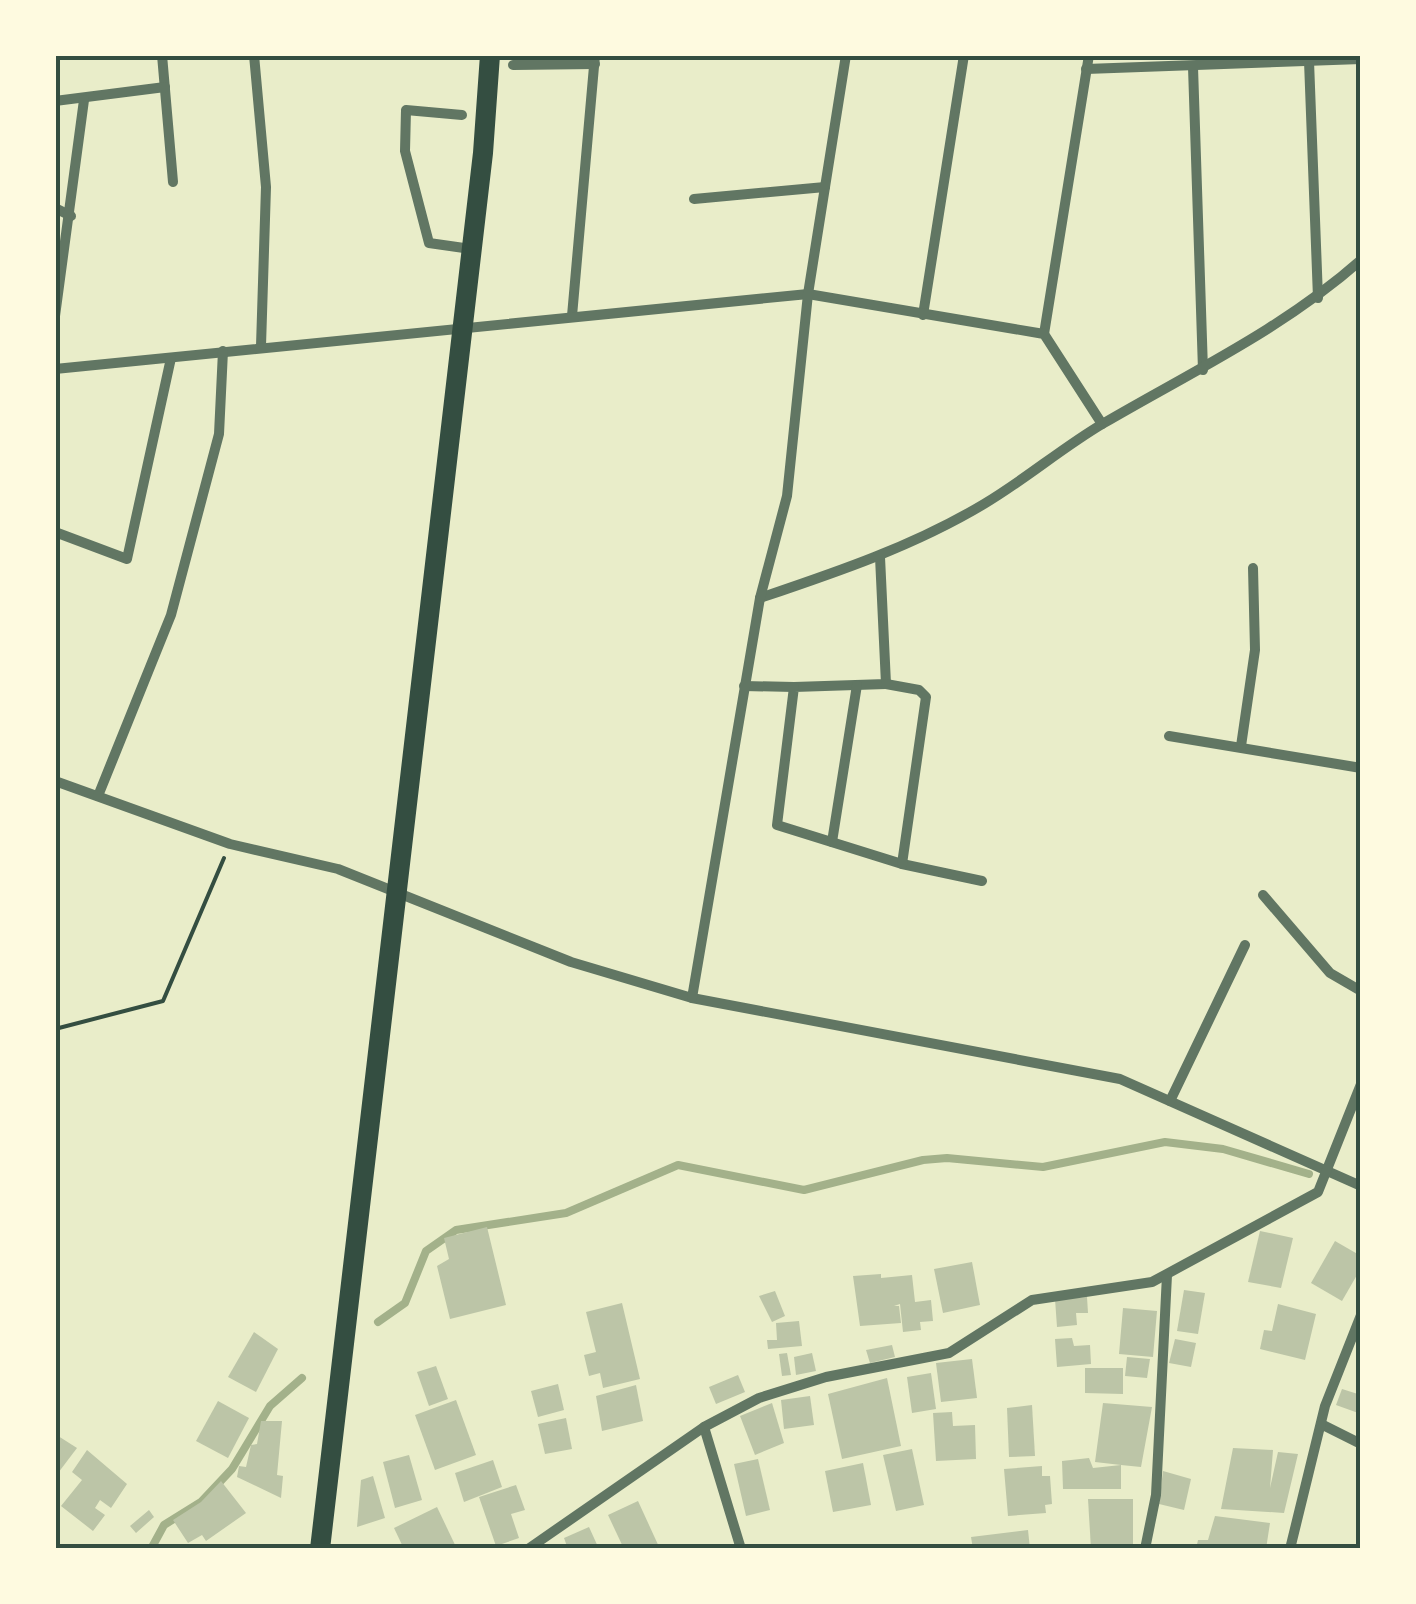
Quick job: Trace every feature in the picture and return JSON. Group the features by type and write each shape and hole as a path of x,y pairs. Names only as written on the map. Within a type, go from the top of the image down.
{"main road":[{"path":"320,1549 472,249 490,55"}],"street":[{"path":"162,55 173,182"},
{"path":"254,55 266,187 261,346"},
{"path":"692,998 760,598 786,496 808,294 846,55"},
{"path":"923,316 964,55"},
{"path":"1089,55 1044,334 1102,424"},
{"path":"513,65 595,59 572,316"},
{"path":"1086,69 1361,59"},
{"path":"1309,61 1318,298"},
{"path":"1193,67 1203,370"},
{"path":"55,101 165,87"},
{"path":"55,316 84,100"},
{"path":"462,115 406,110 405,152 430,243 472,249"},
{"path":"694,199 825,187"},
{"path":"55,208 70,216"},
{"path":"760,598 880,558 984,504 1102,424 1203,370 1318,298 1361,260"},
{"path":"55,369 462,325 808,294 1044,334"},
{"path":"98,796 171,615 219,434 223,351"},
{"path":"55,532 127,559 171,358"},
{"path":"880,558 886,684"},
{"path":"1241,746 1255,650 1254,568"},
{"path":"744,686 886,684 918,690 926,698 902,864"},
{"path":"832,842 857,685"},
{"path":"794,687 777,825 902,864 982,881"},
{"path":"1170,736 1361,768"},
{"path":"55,782 230,844 338,870 571,962 692,998 1120,1079 1361,1186"},
{"path":"1263,895 1330,973 1361,991"},
{"path":"1170,1101 1244,945"},
{"path":"528,1549 704,1427 759,1398 826,1377 949,1353 1032,1300 1114,1291 1167,1275 1318,1192 1330,1171 1361,1084"},
{"path":"1145,1549 1156,1495 1167,1275"},
{"path":"1290,1549 1321,1424 1361,1314"},
{"path":"1321,1424 1361,1444"},
{"path":"704,1427 741,1549"}],"path":[{"path":"55,1029 163,1000 230,844"}],"building":[{"path":"487,1227 506,1305 450,1319 437,1266 449,1259 444,1238"},
{"path":"1260,1231 1293,1238 1281,1288 1248,1282"},
{"path":"1335,1241 1361,1256 1361,1268 1342,1301 1311,1283"},
{"path":"972,1262 980,1305 943,1313 934,1269"},
{"path":"881,1274 881,1278 912,1275 915,1302 931,1300 933,1321 920,1322 921,1330 903,1332 900,1304 894,1306 899,1306 901,1323 860,1326 853,1276"},
{"path":"1184,1290 1205,1293 1198,1334 1177,1331"},
{"path":"775,1291 785,1316 772,1322 759,1296"},
{"path":"1087,1297 1088,1313 1076,1313 1077,1325 1057,1327 1055,1299"},
{"path":"622,1303 640,1379 603,1388 600,1373 589,1376 584,1355 596,1352 586,1312"},
{"path":"1278,1304 1316,1314 1305,1360 1260,1349 1264,1330 1272,1331"},
{"path":"1123,1308 1157,1311 1153,1357 1119,1354"},
{"path":"799,1321 802,1346 768,1349 767,1340 777,1340 776,1323"},
{"path":"254,1332 278,1349 256,1392 228,1377"},
{"path":"1072,1338 1074,1346 1090,1345 1091,1364 1057,1367 1055,1339"},
{"path":"1175,1339 1196,1343 1191,1367 1169,1363"},
{"path":"892,1345 895,1357 870,1363 866,1350"},
{"path":"787,1353 791,1375 782,1376 779,1354"},
{"path":"812,1353 816,1371 796,1375 794,1357"},
{"path":"1127,1357 1150,1359 1147,1378 1125,1376"},
{"path":"972,1359 977,1398 941,1402 936,1363"},
{"path":"436,1366 448,1399 429,1406 417,1372"},
{"path":"1085,1368 1123,1368 1123,1394 1085,1393"},
{"path":"931,1373 936,1409 912,1413 907,1377"},
{"path":"738,1375 745,1392 716,1404 709,1387"},
{"path":"887,1378 901,1446 842,1459 828,1394"},
{"path":"558,1384 564,1410 538,1417 531,1391"},
{"path":"636,1385 643,1421 602,1431 596,1396"},
{"path":"1342,1389 1361,1395 1361,1414 1336,1405"},
{"path":"810,1396 814,1425 784,1429 781,1400"},
{"path":"456,1400 476,1455 435,1470 415,1415"},
{"path":"218,1401 249,1418 228,1458 196,1441"},
{"path":"772,1403 784,1443 755,1455 740,1416"},
{"path":"1103,1403 1152,1407 1141,1467 1095,1462"},
{"path":"1032,1405 1035,1456 1009,1457 1007,1408"},
{"path":"952,1412 953,1426 975,1425 976,1459 936,1461 933,1413"},
{"path":"566,1418 572,1449 545,1454 538,1424"},
{"path":"261,1421 282,1421 277,1475 283,1476 281,1498 237,1477 239,1466 246,1467 251,1445 257,1444"},
{"path":"55,1434 77,1448 55,1477"},
{"path":"1233,1448 1273,1450 1270,1488 1278,1452 1298,1454 1284,1513 1221,1509"},
{"path":"912,1449 924,1505 896,1511 883,1455"},
{"path":"87,1450 127,1484 111,1508 100,1500 95,1508 105,1515 93,1531 61,1506 82,1480 72,1472"},
{"path":"409,1455 422,1500 395,1508 383,1462"},
{"path":"1089,1458 1093,1468 1121,1465 1121,1489 1063,1489 1062,1461"},
{"path":"758,1459 770,1510 746,1516 734,1464"},
{"path":"493,1460 502,1487 464,1502 455,1473"},
{"path":"863,1463 871,1505 833,1512 825,1471"},
{"path":"1042,1466 1042,1476 1050,1476 1052,1504 1045,1505 1046,1513 1008,1516 1004,1469"},
{"path":"1163,1471 1191,1479 1184,1510 1159,1504"},
{"path":"373,1476 385,1518 357,1527 361,1480"},
{"path":"221,1481 246,1513 206,1541 202,1535 188,1543 173,1520 201,1502"},
{"path":"516,1485 525,1510 511,1514 519,1538 496,1546 479,1497"},
{"path":"1088,1499 1133,1499 1133,1549 1091,1549"},
{"path":"638,1501 660,1549 624,1549 608,1515"},
{"path":"437,1507 457,1549 404,1549 394,1528"},
{"path":"149,1510 154,1517 136,1533 130,1526"},
{"path":"1215,1516 1270,1523 1266,1549 1196,1549 1198,1540 1208,1540"},
{"path":"589,1527 599,1549 568,1549 564,1538"},
{"path":"1028,1530 1030,1549 973,1549 971,1537"}],"waterway":[{"path":"378,1322 405,1303 426,1251 456,1230 566,1213 678,1165 804,1190 923,1160 947,1158 1043,1167 1165,1142 1223,1149 1309,1174"},
{"path":"151,1549 164,1525 201,1502 232,1469 270,1406 302,1378"}]}
